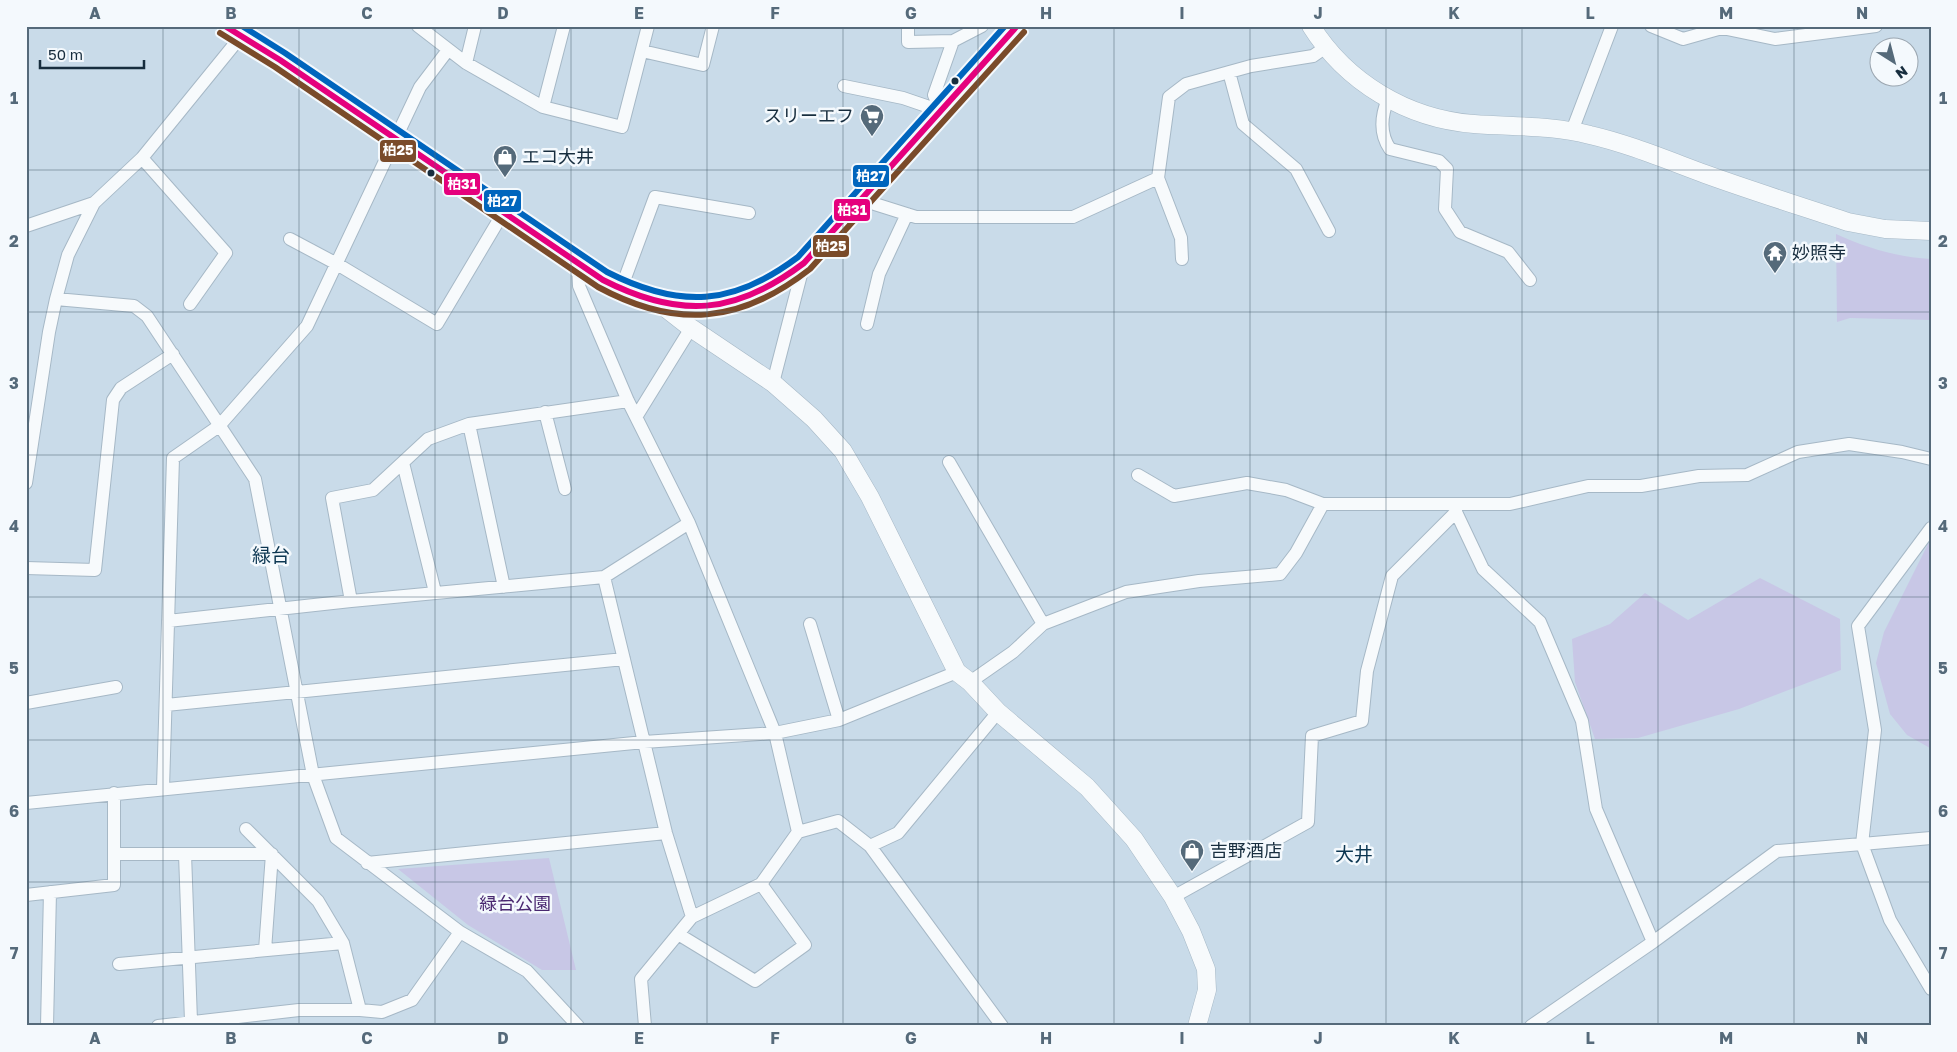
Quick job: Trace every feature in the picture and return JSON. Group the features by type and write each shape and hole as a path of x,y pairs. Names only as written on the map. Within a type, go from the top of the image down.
{"street":[{"path":"225,26 241,31 396,140 578,264 621,289 659,303 703,305 747,298 766,290 804,262 862,200 1016,26"},
{"path":"418,26 466,63 543,107 622,127 648,26"},
{"path":"466,63 475,26"},
{"path":"543,107 564,26"},
{"path":"642,51 703,65 713,26"},
{"path":"908,26 908,42 953,41 982,26"},
{"path":"1311,26 1326,47 1358,79 1388,99 1411,110 1472,124 1539,126 1572,131 1624,144 1848,222 1885,229 1931,231"},
{"path":"1572,131 1612,26"},
{"path":"1650,26 1683,39 1722,28 1775,39 1876,26"},
{"path":"26,483 49,332 68,255 94,203 142,158 241,31"},
{"path":"941,111 934,95 953,41"},
{"path":"1182,259 1181,238 1158,178 1169,97 1186,84 1251,66 1313,56 1326,47"},
{"path":"163,788 173,458 219,426 307,326 420,87 448,50"},
{"path":"1229,72 1243,124 1296,169 1329,231"},
{"path":"844,86 903,98 941,111"},
{"path":"1388,99 1383,112 1382,137 1390,149 1439,161 1447,169 1444,209 1460,232 1508,252 1530,280"},
{"path":"142,158 226,253 190,304"},
{"path":"862,200 916,217 1073,218 1158,178"},
{"path":"621,289 655,197 749,213"},
{"path":"26,226 94,203"},
{"path":"290,239 337,264 437,324 503,213"},
{"path":"867,324 879,274 907,214"},
{"path":"773,383 804,262"},
{"path":"578,264 579,286 628,401 689,523 774,733 798,832"},
{"path":"56,299 134,306 147,316 255,479 313,774 336,838 460,932 528,971 578,1026"},
{"path":"659,303 691,328 773,383 814,420 843,451 870,497 964,677 998,712 1087,787 1134,839 1173,897 1191,932 1206,969 1207,990 1197,1026"},
{"path":"636,416 691,328"},
{"path":"26,568 95,570 113,400 121,388 173,354"},
{"path":"351,600 332,498 373,490 428,438 468,424 628,401"},
{"path":"545,412 565,488"},
{"path":"468,424 504,587"},
{"path":"1138,475 1174,496 1247,483 1286,490 1323,504 1456,508 1510,504 1588,486 1641,486 1699,476 1747,475 1798,452 1849,444 1902,452 1931,459"},
{"path":"949,462 1043,624"},
{"path":"403,463 435,592"},
{"path":"26,803 644,742 774,733 839,720 964,677 1013,652 1043,624 1126,592 1199,581 1280,574 1296,554 1323,504"},
{"path":"1173,897 1308,822 1312,736 1362,721 1367,671 1392,576 1456,508"},
{"path":"1456,508 1483,569 1540,622 1582,721 1596,809 1654,942"},
{"path":"168,621 281,610 351,600 604,577 689,523"},
{"path":"1931,528 1858,626 1875,730 1862,844 1890,920 1931,988"},
{"path":"604,577 666,834 692,917"},
{"path":"810,624 839,720"},
{"path":"166,705 624,659"},
{"path":"26,703 116,687"},
{"path":"870,846 898,833 998,712"},
{"path":"26,895 114,885 114,793"},
{"path":"645,1026 642,979 692,917 761,884 798,832 838,821 870,846 1002,1026"},
{"path":"246,829 318,901 343,943 360,1010"},
{"path":"367,863 666,834"},
{"path":"1530,1026 1654,942 1777,852 1931,838"},
{"path":"114,854 272,854"},
{"path":"185,854 191,1021"},
{"path":"265,950 272,854"},
{"path":"678,934 755,981 805,945 761,884"},
{"path":"47,1026 50,892"},
{"path":"158,1026 299,1010 382,1012 412,1000 460,932"},
{"path":"119,964 343,943"}],"green space":[{"path":"1836,234 1882,251 1931,259 1931,320 1850,318 1837,322"},
{"path":"1931,538 1930,748 1907,735 1890,714 1876,663 1884,632"},
{"path":"1760,578 1840,619 1841,670 1739,709 1638,738 1595,739 1575,682 1572,639 1610,624 1645,593 1688,620"},
{"name":"緑台公園","path":"549,858 576,970 542,970 468,925 398,869"}],"transit line":[{"name":"柏31","path":"225,26 280,60 603,280 631,293 657,301 706,306 730,302 754,293 779,280 804,263 1017,26"},
{"name":"柏27","path":"242,26 285,53 607,272 634,284 659,292 682,296 706,297 728,293 751,285 798,257 1005,26"},
{"name":"柏25","path":"220,33 275,67 598,287 627,301 654,310 681,314 707,314 733,310 758,301 784,287 810,269 1024,32"}],"place":[{"name":"スリーエフ","path":"872,137"},
{"name":"エコ大井","path":"505,178"},
{"name":"妙照寺","path":"1775,274"},
{"name":"吉野酒店","path":"1192,872"}],"district":[{"name":"緑台","path":"271,555"},
{"name":"大井","path":"1354,854"}]}
